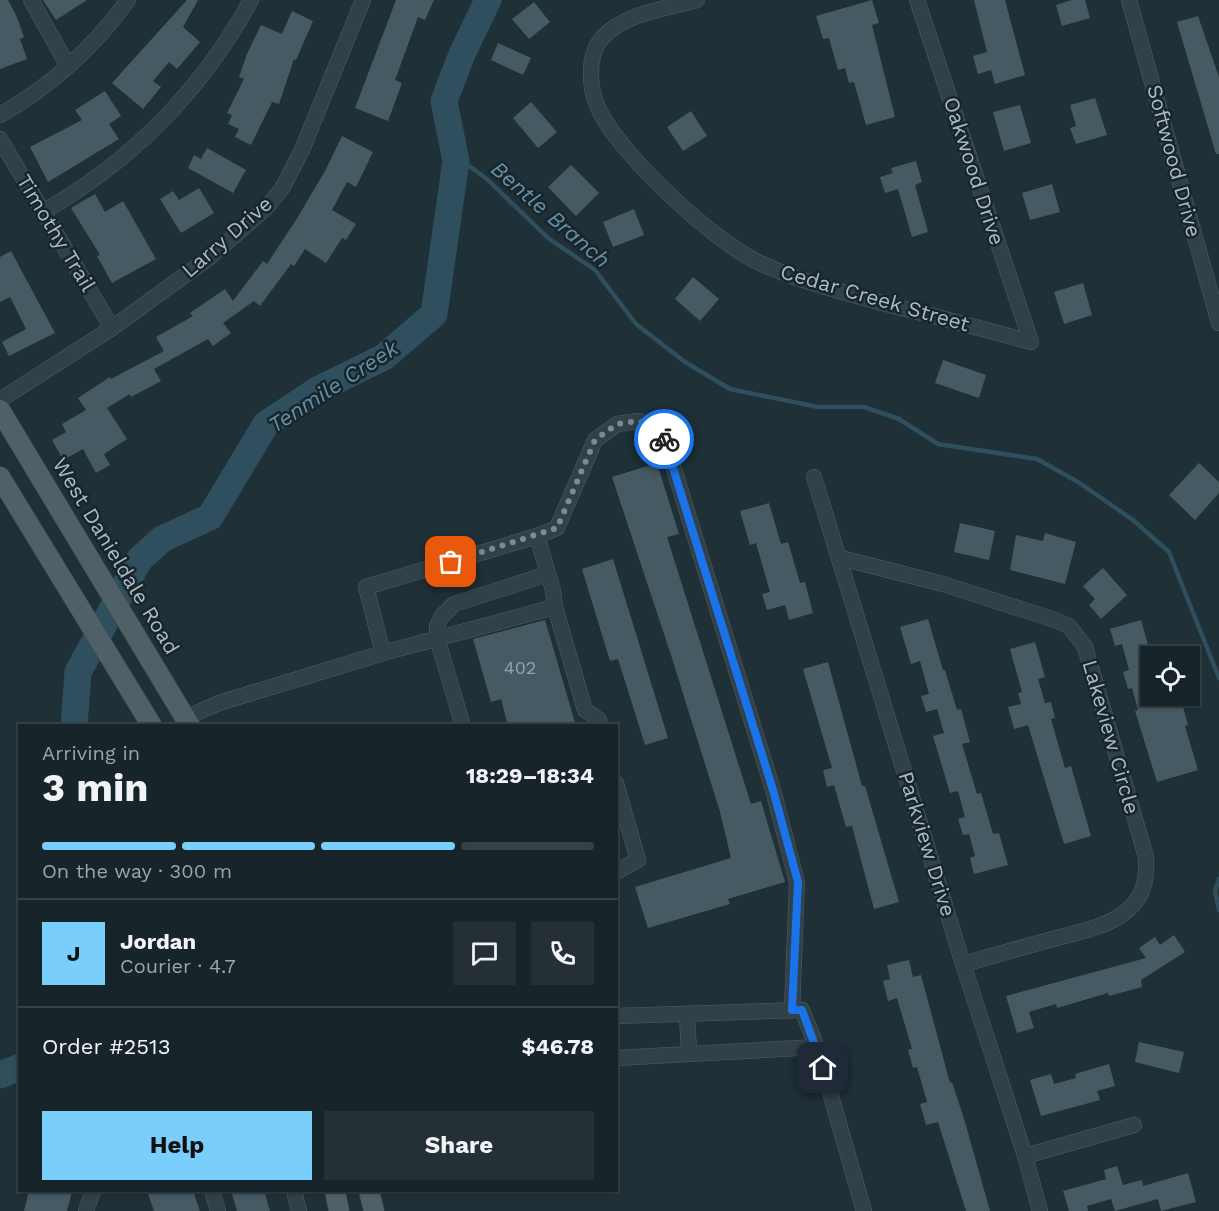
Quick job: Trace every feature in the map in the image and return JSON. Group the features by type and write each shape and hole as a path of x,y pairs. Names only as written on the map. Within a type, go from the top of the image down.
{"main road":[{"name":"West Danieldale Road","path":"0,410 187,722"},
{"path":"0,477 151,724"},
{"path":"335,1192 339,1211"},
{"path":"369,1192 374,1211"}],"street":[{"path":"31,0 69,66"},
{"path":"0,115 50,82 69,66 113,22 128,0"},
{"path":"44,211 80,190 119,161 167,117 203,75 251,0"},
{"name":"Larry Drive","path":"0,400 112,328 210,256 266,208 283,187 324,100 363,0"},
{"name":"Cedar Creek Street","path":"697,0 630,19 614,27 600,40 592,55 591,77 599,111 634,158 699,220 741,254 825,287 1031,342"},
{"name":"Oakwood Drive","path":"917,0 1031,342"},
{"name":"Softwood Drive","path":"1129,0 1219,323"},
{"name":"Timothy Trail","path":"0,139 112,328"},
{"path":"383,653 366,587 557,528 595,440 617,424 638,421 654,425 665,440 773,790 798,882 792,1010"},
{"name":"Parkview Drive","path":"814,477 841,558 1040,1211"},
{"path":"537,536 585,710 599,720 600,724"},
{"name":"Lakeview Circle","path":"841,558 943,584 1055,620 1069,626 1085,647 1146,857 1147,873 1144,887 1129,910 1100,925 963,964"},
{"path":"462,724 437,638 437,626 442,616 454,604 548,574"},
{"path":"187,722 219,704 383,653 555,607"},
{"path":"618,790 638,860 618,871"},
{"path":"618,1016 802,1010 817,1047 864,1211"},
{"path":"687,1015 689,1052"},
{"path":"618,1058 689,1052 817,1047"},
{"path":"1025,1156 1134,1125"},
{"path":"86,1211 93,1192"},
{"path":"212,1192 218,1211"},
{"path":"294,1192 299,1211"}],"building":[{"path":"0,0 8,0 16,15 24,37 20,39 27,59 0,69"},
{"path":"43,0 87,0 56,20"},
{"path":"187,0 198,0 183,27 200,42 177,69 169,62 153,81 161,87 143,109 112,83"},
{"path":"396,0 434,0 425,20 418,17 395,80 402,83 388,121 355,108"},
{"path":"872,0 879,23 872,25 895,117 866,125 854,82 849,83 845,68 838,70 829,38 823,39 816,16"},
{"path":"974,0 1005,0 1025,75 995,84 991,70 978,74 973,56 987,52"},
{"path":"1072,0 1085,0 1090,18 1062,26 1056,5"},
{"path":"534,2 550,22 529,39 512,19"},
{"path":"292,11 313,21 296,60 294,59 279,104 272,102 251,145 235,137 239,129 228,124 232,115 227,113 244,79 239,77 261,25 282,34"},
{"path":"1198,16 1219,77 1219,154 1216,154 1177,22"},
{"path":"498,43 531,58 523,75 491,60"},
{"path":"105,91 121,116 109,124 119,139 48,182 30,147 82,120 75,110"},
{"path":"1095,98 1107,135 1076,144 1070,128 1076,126 1070,105"},
{"path":"531,102 557,132 538,148 513,118"},
{"path":"1020,105 1031,143 1004,151 993,112"},
{"path":"691,111 707,136 683,151 667,127"},
{"path":"342,136 373,152 356,187 347,182 332,210 356,224 346,240 342,238 326,263 305,249 294,266 291,264 260,306 254,301 223,323 231,333 213,346 208,339 154,369 161,381 131,397 130,394 107,408 127,439 104,454 110,465 96,473 83,449 63,460 52,440 66,432 62,424 86,410 78,398 110,377 111,379 164,351 156,337 193,316 190,313 225,289 233,301 263,261 267,264 325,171"},
{"path":"207,148 246,170 233,193 188,168 194,155 201,159"},
{"path":"916,161 922,182 915,185 928,232 912,237 898,189 885,193 880,177 893,173 891,168"},
{"path":"571,165 599,193 576,216 548,187"},
{"path":"1052,184 1060,212 1030,220 1022,193"},
{"path":"199,188 214,213 181,233 160,199 173,191 179,200"},
{"path":"95,194 105,212 123,201 156,259 112,283 97,256 100,255 71,208"},
{"path":"634,209 644,235 613,247 603,222"},
{"path":"11,251 55,333 9,356 2,342 26,329 10,297 0,302 0,257"},
{"path":"693,277 719,299 700,321 675,299"},
{"path":"1083,283 1092,315 1064,324 1054,292"},
{"path":"943,360 986,375 979,398 935,383"},
{"path":"657,463 679,534 667,537 751,804 761,801 785,882 728,899 730,904 648,928 635,887 731,858 720,812 612,477"},
{"path":"1199,463 1219,482 1219,493 1195,520 1169,495"},
{"path":"769,503 781,544 788,542 800,583 805,582 813,613 789,620 785,605 767,610 762,594 770,592 756,543 750,545 740,511"},
{"path":"960,523 995,531 989,560 954,552"},
{"path":"1045,533 1076,542 1065,584 1010,570 1016,535 1043,541"},
{"path":"613,559 668,738 645,745 618,659 610,661 582,569"},
{"path":"1103,568 1127,595 1101,619 1089,605 1095,599 1083,586"},
{"path":"928,619 957,710 961,709 970,742 962,744 977,794 981,793 993,834 999,833 1008,865 974,874 970,858 975,856 969,834 963,835 958,819 965,817 958,791 950,793 933,736 944,733 937,709 926,712 921,696 929,694 920,661 911,664 900,627"},
{"path":"545,620 575,724 507,724 501,699 491,702 473,639"},
{"path":"1141,620 1148,646 1140,646 1140,706 1183,706 1188,725 1185,726 1198,770 1157,782 1135,711 1138,710 1132,688 1128,689 1123,672 1129,670 1122,644 1115,646 1110,629"},
{"path":"1035,642 1045,677 1038,679 1045,703 1051,702 1055,718 1051,719 1065,768 1071,766 1091,836 1064,844 1028,725 1014,729 1008,707 1021,704 1018,693 1022,692 1010,649"},
{"path":"828,662 862,786 865,786 899,902 874,909 852,826 846,827 834,785 827,787 823,770 832,768 803,669"},
{"path":"1174,935 1185,952 1141,980 1142,987 1109,996 1108,993 1057,1008 1056,1004 1029,1012 1034,1028 1017,1033 1006,996 1146,958 1139,948 1155,937 1160,945"},
{"path":"909,960 913,977 921,975 950,1083 952,1082 965,1122 990,1211 966,1211 938,1122 926,1125 920,1104 927,1102 917,1067 913,1068 908,1050 912,1049 897,998 888,1001 883,981 890,979 887,965"},
{"path":"1139,1042 1184,1052 1179,1073 1135,1062"},
{"path":"1109,1064 1115,1086 1097,1091 1100,1100 1041,1116 1030,1080 1051,1074 1054,1084 1076,1078 1075,1074"},
{"path":"1117,1166 1123,1185 1142,1180 1143,1186 1188,1173 1196,1202 1161,1211 1158,1199 1115,1211 1111,1199 1087,1206 1088,1211 1069,1211 1063,1191 1106,1179 1104,1170"},
{"path":"29,1192 72,1192 67,1211 24,1211"},
{"path":"147,1192 193,1192 200,1211 154,1211"},
{"path":"231,1192 264,1192 270,1211 237,1211"}],"waterway":[{"name":"Tenmile Creek","path":"74,724 78,672 139,560 162,539 210,517 266,424 319,389 384,357 434,314 456,161 444,101 462,54 488,0"},
{"name":"Bentle Branch","path":"454,155 487,179 548,238 595,270 636,324 685,362 730,389 818,407 864,407 899,419 938,444 1037,459 1078,482 1133,520 1169,552 1219,678"},
{"name":"Bentle Branch","path":"1219,879 1215,891 1219,910"},
{"name":"Tenmile Creek","path":"0,1075 18,1068"}],"way so far":[{"path":"451,562 557,528 595,440 617,424 638,421 654,425 664,439"}],"route":[{"path":"664,439 773,790 798,882 792,1010 802,1010 823,1068"}]}
